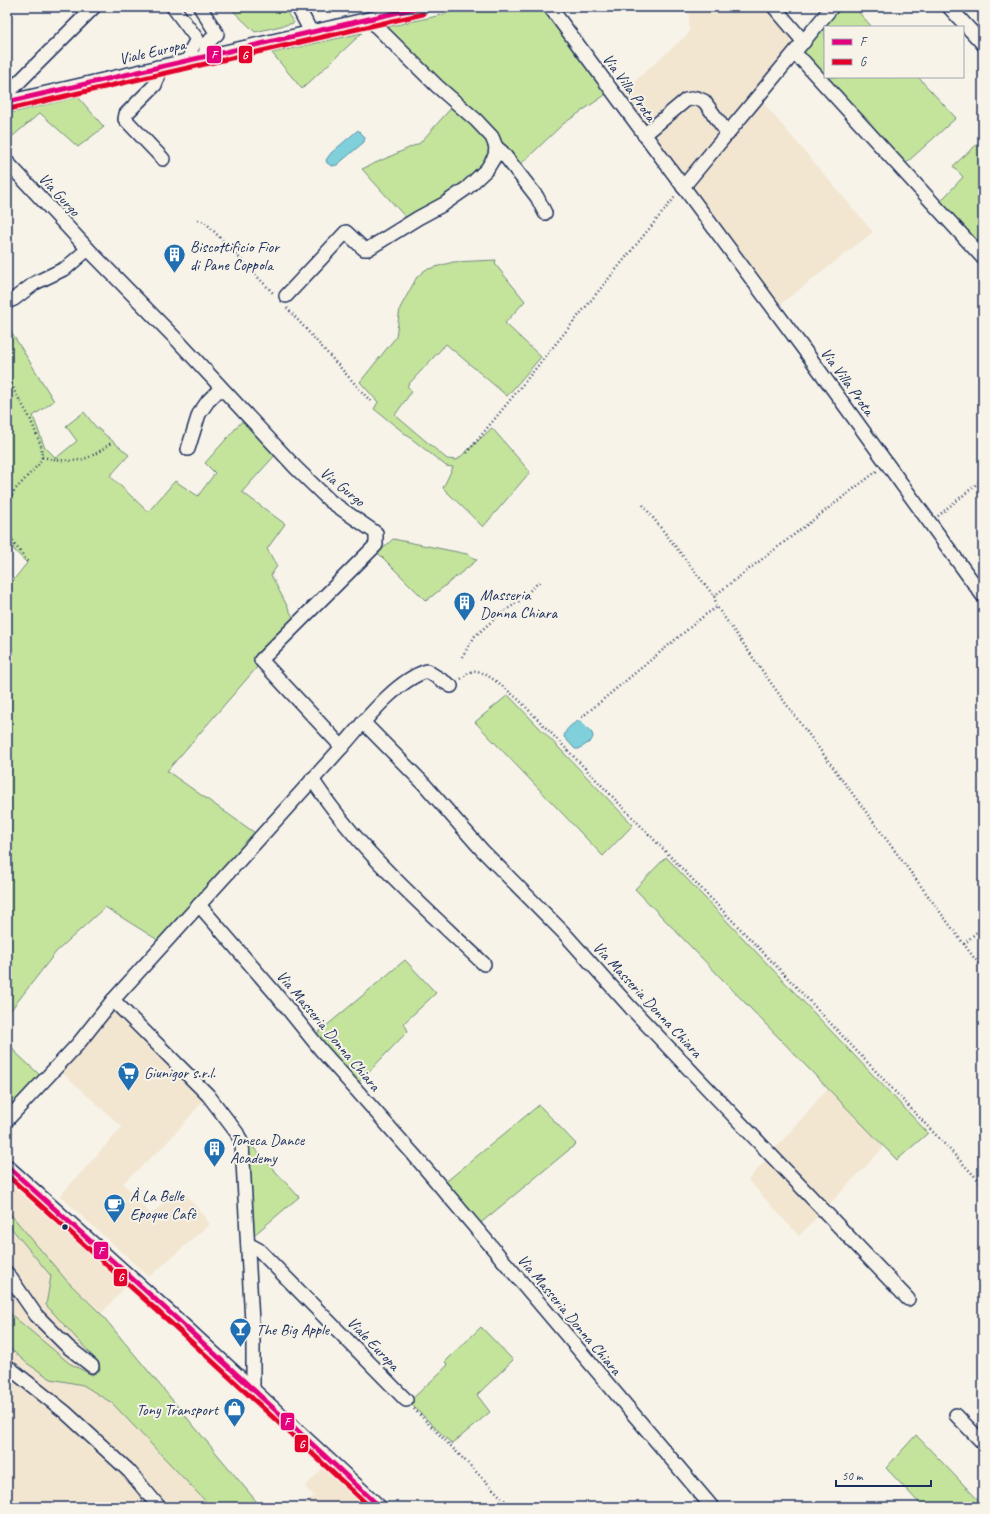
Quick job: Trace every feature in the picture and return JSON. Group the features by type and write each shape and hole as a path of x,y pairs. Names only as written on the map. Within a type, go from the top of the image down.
{"street":[{"path":"7,100 11,90 94,7"},
{"path":"173,7 197,39 191,50 190,59"},
{"path":"200,7 217,34 209,40 206,46 205,56"},
{"path":"298,7 311,32"},
{"name":"Viale Europa","path":"7,100 421,7"},
{"name":"Via Villa Prota","path":"550,7 983,596"},
{"path":"774,7 804,42"},
{"path":"683,187 832,7"},
{"path":"950,7 983,44"},
{"path":"286,296 346,232 364,249 368,248 444,204 467,188 487,169 495,156 496,147 492,137 379,30 372,19"},
{"path":"794,54 803,61 983,258"},
{"path":"158,67 158,77 155,85 126,114 125,119 163,159"},
{"path":"644,135 686,100 697,98 704,102 728,134"},
{"path":"496,147 502,152 537,197 545,213"},
{"name":"Via Gurgo","path":"7,162 88,249 179,342 301,474 330,500 376,533 376,545 261,660 342,747"},
{"path":"7,302 14,299 35,283 66,268 88,249"},
{"path":"188,449 199,414 208,401 221,388"},
{"path":"7,1120 78,1044 113,1000 384,700 399,687 422,672 427,671 433,673 451,686"},
{"name":"Via Masseria Donna Chiara","path":"364,722 424,784 482,850 563,932 631,1008 908,1299"},
{"path":"312,780 338,816 367,851 484,964"},
{"name":"Via Masseria Donna Chiara","path":"199,905 275,993 321,1050 414,1155 712,1507"},
{"path":"113,1000 208,1095 237,1133 242,1144 244,1158 253,1340 253,1390"},
{"path":"7,1166 380,1507"},
{"name":"Viale Europa","path":"248,1244 259,1250 406,1400"},
{"path":"7,1273 36,1315 68,1347 92,1366"},
{"path":"7,1366 65,1412 124,1466 159,1507"},
{"path":"956,1415 983,1443"}],"path":[{"path":"467,453 615,273 683,187"},
{"path":"7,373 15,392 30,418 41,446 42,456 38,465 13,492 9,503 9,532 15,545 29,563"},
{"path":"42,456 65,461 82,461 98,454 111,443"},
{"path":"714,596 886,463"},
{"path":"930,523 983,480"},
{"path":"7,492 13,492"},
{"path":"643,505 714,596 717,607 781,697 983,970"},
{"path":"462,658 474,636 498,615 518,602 540,581"},
{"path":"582,717 705,615 717,607"},
{"path":"451,686 468,672 478,671 507,688 779,969 983,1186"},
{"path":"964,944 983,926"},
{"path":"406,1400 511,1507"}],"shaded area":[{"path":"689,7 769,7 798,40 684,180 654,139 657,132 648,122 642,123 620,94 689,33"},
{"path":"761,100 873,232 777,307 690,187"},
{"path":"113,1006 204,1100 165,1145 123,1183 151,1215 180,1187 210,1224 149,1277 60,1196 122,1127 59,1070"},
{"path":"828,1088 884,1147 799,1236 748,1180"},
{"path":"7,1181 126,1286 101,1314 67,1281 7,1210"},
{"path":"7,1223 51,1276 46,1305 99,1363 100,1370 92,1375 69,1363 7,1311"},
{"path":"7,1346 28,1364 51,1379 83,1385 112,1403 211,1507 7,1507"},
{"path":"324,1467 366,1507 300,1507 314,1496 305,1487"}],"green space":[{"path":"229,7 283,7 294,23 255,32"},
{"path":"466,7 545,7 608,93 563,124 521,164 477,114 382,28 442,15"},
{"path":"838,7 854,7 871,26 824,26 824,78 919,78 956,118 905,164 801,54"},
{"path":"362,33 302,89 272,53"},
{"path":"78,97 104,127 78,147 40,113 7,141 7,114"},
{"path":"453,106 477,128 489,143 490,152 488,161 466,185 408,220 362,169 420,143"},
{"path":"983,139 983,243 979,247 939,203 963,177 953,166"},
{"path":"496,260 495,264 525,301 505,323 541,357 507,396 446,344 407,386 412,391 395,415 447,459 457,460 492,428 530,472 483,527 443,488 453,467 446,466 374,409 378,402 360,382 396,337 400,308 417,277 425,270 453,262"},
{"path":"7,325 54,401 33,416 44,446 56,458 77,441 66,426 84,412 95,426 129,455 110,476 148,512 175,481 198,496 215,473 205,463 244,419 277,453 242,492 285,524 267,549 277,566 271,575 295,621 254,660 258,666 167,771 258,835 161,942 105,907 56,952 7,1015 7,588 27,563 15,551 7,536"},
{"path":"393,539 467,554 477,560 426,601 378,553"},
{"path":"508,695 633,825 603,856 475,722"},
{"path":"666,857 928,1133 897,1160 635,889"},
{"path":"405,960 436,993 404,1023 408,1031 356,1085 313,1037"},
{"path":"7,1033 14,1051 43,1078 7,1115"},
{"path":"539,1105 576,1144 477,1226 442,1185"},
{"path":"251,1145 299,1197 254,1235 245,1149"},
{"path":"7,1210 67,1281 101,1314 261,1507 211,1507 112,1403 83,1385 51,1379 28,1364 7,1346 7,1311 69,1363 92,1375 100,1370 99,1363 46,1305 51,1276 7,1223"},
{"path":"481,1327 513,1360 477,1395 490,1412 452,1444 409,1402 448,1365 445,1362"},
{"path":"916,1435 983,1505 983,1507 923,1507 886,1468"}],"water":[{"path":"358,130 365,137 364,142 337,165 332,166 327,163 326,160 331,153"},
{"path":"580,721 592,733 593,737 591,741 579,749 575,749 564,737 569,728"}],"transit line":[{"name":"F","path":"7,102 421,7"},
{"name":"G","path":"9,109 423,14"},
{"name":"F","path":"7,1166 177,1319 380,1507"},
{"name":"G","path":"7,1175 172,1324 370,1507"}],"place":[{"name":"Biscottificio Fior di Pane Coppola","path":"175,274"},
{"name":"Masseria Donna Chiara","path":"464,622"},
{"name":"Giunigor s.r.l.","path":"128,1092"},
{"name":"Toneca Dance Academy","path":"214,1168"},
{"name":"À La Belle Epoque Cafè","path":"115,1224"},
{"name":"The Big Apple","path":"241,1348"},
{"name":"Tony Transport","path":"234,1428"}]}
